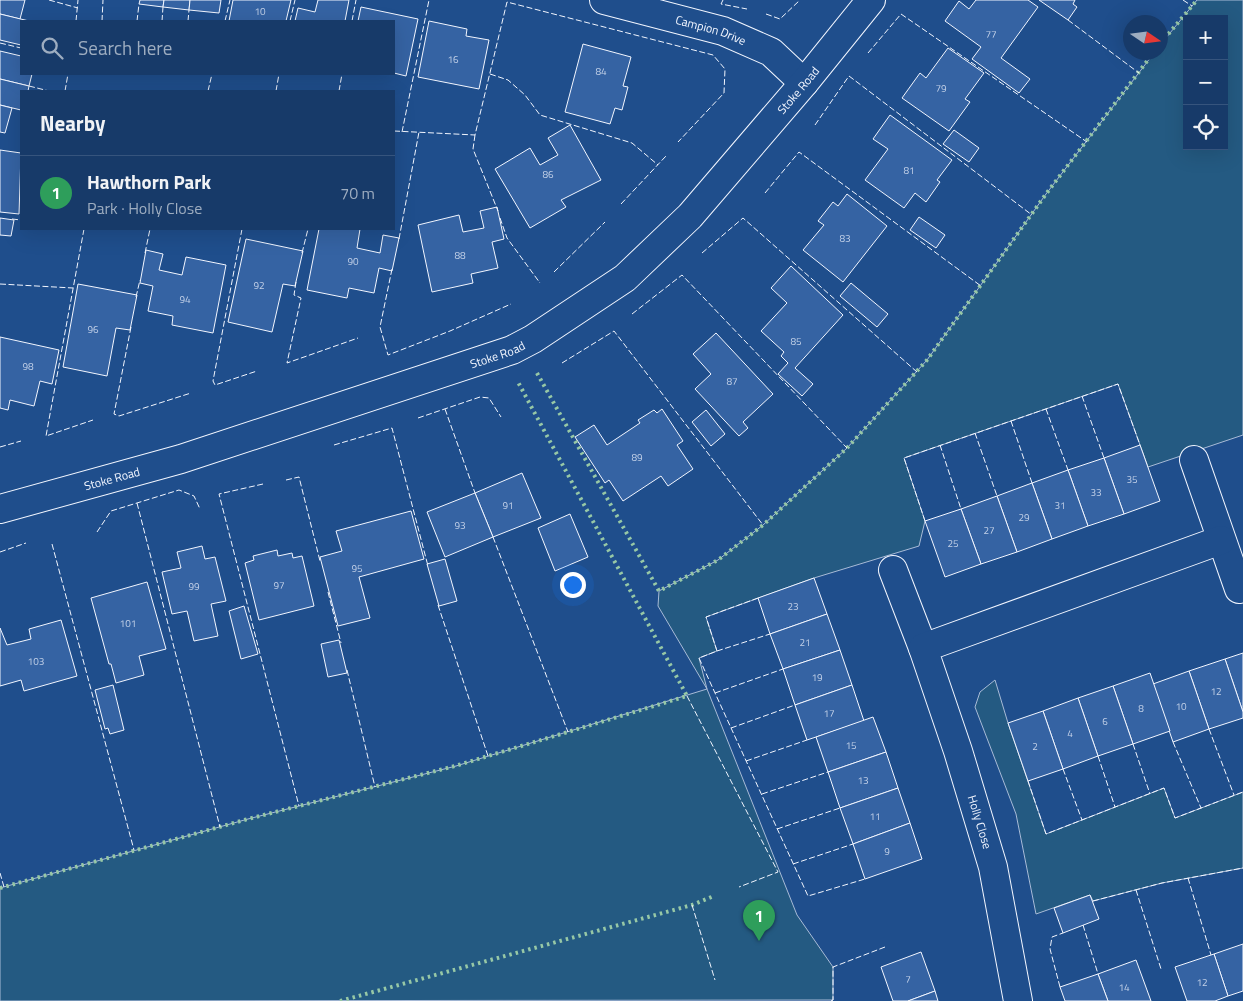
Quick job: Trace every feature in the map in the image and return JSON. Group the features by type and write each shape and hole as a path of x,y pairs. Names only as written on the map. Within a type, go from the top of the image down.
{"street":[{"name":"Campion Drive","path":"604,0 723,31 771,52 804,83"},
{"name":"Stoke Road","path":"0,510 181,459 512,350 532,339 625,278 690,216 804,83 871,0"},
{"path":"1194,460 1239,589"},
{"path":"923,648 1222,540"},
{"name":"Holly Close","path":"893,570 923,648 958,751 993,867 1018,1001"}],"shaded area":[{"path":"1197,0 1243,0 1243,435 1148,467 1118,384 904,458 925,521 919,546 814,578 706,617 717,651 699,658 707,689 658,606 659,591 718,560 763,525 847,448 927,360 1046,194 1149,60 1168,60 1168,35 1183,17 1183,150 1228,150 1228,15 1185,15"},
{"path":"995,680 1046,834 1164,788 1175,818 1243,792 1243,868 1162,883 1093,901 1090,895 1036,914 1016,814 975,707 980,692"},
{"path":"707,689 797,915 833,967 833,1000 0,1001 0,888 248,819 456,766"}],"building":[{"path":"0,0 25,0 20,19 0,14"},
{"path":"140,0 164,0 163,7 139,4"},
{"path":"164,0 190,0 189,10 163,7"},
{"path":"190,0 221,0 219,13 189,10"},
{"path":"233,0 291,0 286,20 229,20"},
{"path":"318,0 349,0 345,20 295,20 298,8 315,12"},
{"path":"976,0 1028,0 1038,7 1001,58 1030,79 1019,93 972,59 981,47 945,21 959,1 969,9"},
{"path":"1039,0 1075,0 1073,4 1077,7 1068,20"},
{"path":"361,7 418,19 406,76 395,73 395,20 358,20"},
{"path":"0,14 25,20 20,20 20,45 0,40"},
{"path":"429,21 467,29 466,36 489,40 479,89 418,77"},
{"path":"583,44 631,57 623,86 628,87 622,110 615,108 610,124 565,112"},
{"path":"948,48 984,73 965,99 970,102 949,131 902,98 920,73 926,78"},
{"path":"0,51 20,56 20,75 32,75 29,86 0,79"},
{"path":"0,79 29,86 28,90 20,90 20,110 0,105"},
{"path":"0,105 12,108 5,133 0,132"},
{"path":"890,115 952,160 937,180 940,182 926,202 915,193 904,208 865,180 888,149 873,139"},
{"path":"570,125 601,180 561,200 566,207 530,228 495,169 530,148 540,165 558,155 548,138"},
{"path":"954,130 979,148 969,162 943,144"},
{"path":"0,150 20,153 19,214 0,212"},
{"path":"847,194 887,226 843,282 803,250 824,225 818,221 833,202 838,206"},
{"path":"497,207 504,239 492,242 498,268 471,274 473,283 432,292 418,225 459,215 463,232 484,228 480,211"},
{"path":"919,217 945,235 936,248 910,230"},
{"path":"0,218 14,220 11,236 0,235"},
{"path":"319,230 360,230 357,248 380,253 383,235 399,238 392,271 379,268 374,293 349,288 347,298 307,290"},
{"path":"246,239 303,251 295,286 283,284 272,332 228,322"},
{"path":"146,250 163,254 159,270 182,275 186,257 226,265 213,333 172,325 173,316 148,311 153,286 140,283"},
{"path":"791,266 843,315 795,368 813,384 802,396 778,374 788,363 781,356 784,352 761,331 787,303 771,288"},
{"path":"851,283 888,314 877,327 840,296"},
{"path":"78,284 137,295 130,330 116,328 107,376 63,367"},
{"path":"716,333 773,394 743,422 748,428 739,436 695,389 711,374 693,354"},
{"path":"0,337 59,350 52,384 40,381 34,406 10,400 8,410 0,408"},
{"path":"662,409 683,441 677,445 693,469 668,486 661,476 623,501 609,480 605,483 575,437 594,425 607,445 640,423 638,420 654,410 657,413"},
{"path":"706,410 725,434 711,446 692,422"},
{"path":"1140,445 1160,501 1124,514 1104,458"},
{"path":"1104,458 1124,514 1088,526 1068,470"},
{"path":"1068,470 1088,526 1052,539 1032,483"},
{"path":"522,473 541,518 493,537 475,493"},
{"path":"1032,483 1052,539 1017,552 997,496"},
{"path":"475,493 493,537 445,557 427,512"},
{"path":"997,496 1017,552 981,564 961,509"},
{"path":"961,509 981,564 945,577 925,521"},
{"path":"411,511 424,559 359,577 370,618 338,626 320,557 342,551 336,531"},
{"path":"570,514 588,557 555,571 538,528"},
{"path":"202,546 205,559 215,557 226,601 211,604 218,636 194,641 187,611 172,614 162,572 181,568 177,552"},
{"path":"277,550 278,556 292,553 293,558 302,556 314,606 259,620 245,563 254,560 253,556"},
{"path":"445,559 457,601 439,606 427,564"},
{"path":"814,578 827,614 770,634 758,598"},
{"path":"147,582 166,649 139,656 144,675 116,683 91,598"},
{"path":"244,606 258,654 241,659 229,611"},
{"path":"827,614 840,650 783,669 770,634"},
{"path":"61,620 77,676 24,691 21,680 0,686 0,628 7,645 31,639 29,629"},
{"path":"339,640 347,673 328,677 321,644"},
{"path":"840,650 852,685 795,705 783,669"},
{"path":"1243,653 1243,712 1225,659"},
{"path":"1225,659 1243,712 1243,718 1209,729 1189,671"},
{"path":"1189,671 1209,729 1173,742 1153,684"},
{"path":"1150,673 1170,731 1133,744 1113,686"},
{"path":"113,685 124,730 110,734 108,728 105,729 95,690"},
{"path":"852,685 864,721 807,740 795,705"},
{"path":"1113,686 1133,744 1098,756 1078,698"},
{"path":"1078,698 1098,756 1063,769 1043,711"},
{"path":"1043,711 1063,769 1028,781 1008,723"},
{"path":"873,717 886,752 828,772 816,737"},
{"path":"886,752 898,788 840,808 828,772"},
{"path":"898,788 910,823 853,844 840,808"},
{"path":"910,823 922,859 865,879 853,844"},
{"path":"1090,895 1099,919 1063,933 1054,908"},
{"path":"1243,944 1243,991 1228,996 1214,954"},
{"path":"921,952 935,991 908,1001 893,1001 881,967"},
{"path":"1214,954 1228,996 1215,1001 1187,1001 1175,967"},
{"path":"1136,960 1151,1001 1108,1001 1098,974"},
{"path":"1098,974 1108,1001 1065,1001 1060,987"},
{"path":"935,991 938,1001 908,1001"}],"hedge":[{"path":"1168,34 1197,0"},
{"path":"537,373 659,591 718,560 763,525 847,448 927,360 1046,194 1148,60"},
{"path":"0,888 248,819 455,766 687,696 518,382"},
{"path":"340,1001 692,905 714,896"}],"fence":[{"path":"49,0 78,8"},
{"path":"76,20 78,0"},
{"path":"102,20 103,0"},
{"path":"225,20 230,0"},
{"path":"290,20 295,0"},
{"path":"352,20 356,0"},
{"path":"402,132 429,0"},
{"path":"723,0 721,4 747,9"},
{"path":"766,14 780,19 800,0"},
{"path":"1183,0 1192,6"},
{"path":"395,131 475,135 507,2 713,55 725,69 724,93 678,142"},
{"path":"137,20 139,4"},
{"path":"162,20 163,7"},
{"path":"188,20 189,10"},
{"path":"868,53 901,14 1087,142"},
{"path":"1068,20 1139,73"},
{"path":"0,43 20,48"},
{"path":"490,74 508,80 525,95 540,115 632,143 658,165"},
{"path":"65,90 68,75"},
{"path":"208,90 212,75"},
{"path":"276,90 279,75"},
{"path":"339,90 342,75"},
{"path":"815,125 849,76 1032,215"},
{"path":"29,86 45,90"},
{"path":"399,239 419,132"},
{"path":"475,135 473,149 498,211"},
{"path":"765,193 799,152 981,286"},
{"path":"621,204 666,156"},
{"path":"500,218 507,238 540,283"},
{"path":"702,253 743,218 917,372"},
{"path":"12,219 20,220"},
{"path":"554,272 605,222"},
{"path":"84,230 46,436 93,420"},
{"path":"145,253 150,230"},
{"path":"242,230 213,381 215,385 257,371"},
{"path":"302,253 308,230"},
{"path":"392,269 380,327 388,355 450,331 511,304"},
{"path":"632,314 682,275 847,448"},
{"path":"136,297 140,280"},
{"path":"296,282 294,295 301,298 287,363 358,338"},
{"path":"0,284 73,288"},
{"path":"131,327 114,414 119,416 191,393"},
{"path":"562,363 614,331 763,525"},
{"path":"925,521 904,458 1118,384 1140,445"},
{"path":"1082,396 1104,458"},
{"path":"418,418 480,397 489,398 501,417"},
{"path":"445,409 475,493"},
{"path":"1046,409 1068,470"},
{"path":"1011,421 1032,483"},
{"path":"334,445 392,428 428,566"},
{"path":"975,433 997,496"},
{"path":"0,447 21,441"},
{"path":"940,445 961,509"},
{"path":"286,480 299,477 320,561"},
{"path":"263,484 219,494 299,806"},
{"path":"97,532 111,511 179,490 194,496 200,509"},
{"path":"137,503 220,827"},
{"path":"493,537 568,732"},
{"path":"0,552 26,543"},
{"path":"52,544 134,850"},
{"path":"328,592 341,643"},
{"path":"758,598 706,617 717,651 699,658 808,896 865,879"},
{"path":"438,605 488,756"},
{"path":"717,651 770,634"},
{"path":"715,693 783,669"},
{"path":"347,670 375,787"},
{"path":"687,696 778,872 739,887"},
{"path":"731,728 795,705"},
{"path":"1209,729 1234,795"},
{"path":"746,761 807,740"},
{"path":"1173,742 1201,808"},
{"path":"1133,744 1150,794"},
{"path":"1098,756 1115,807"},
{"path":"1063,769 1082,820"},
{"path":"762,794 828,772"},
{"path":"1028,781 1046,834 1164,788 1175,818 1243,792"},
{"path":"777,829 840,808"},
{"path":"793,864 853,844"},
{"path":"1093,901 1162,883 1243,868"},
{"path":"0,873 4,887"},
{"path":"1188,878 1211,955"},
{"path":"1136,890 1161,969"},
{"path":"692,905 715,980"},
{"path":"1083,925 1098,974"},
{"path":"1060,987 1050,949 1052,937 1063,933"},
{"path":"831,1001 833,1000 833,967 885,947"}],"place":[{"name":"Hawthorn Park","path":"759,941"}]}
